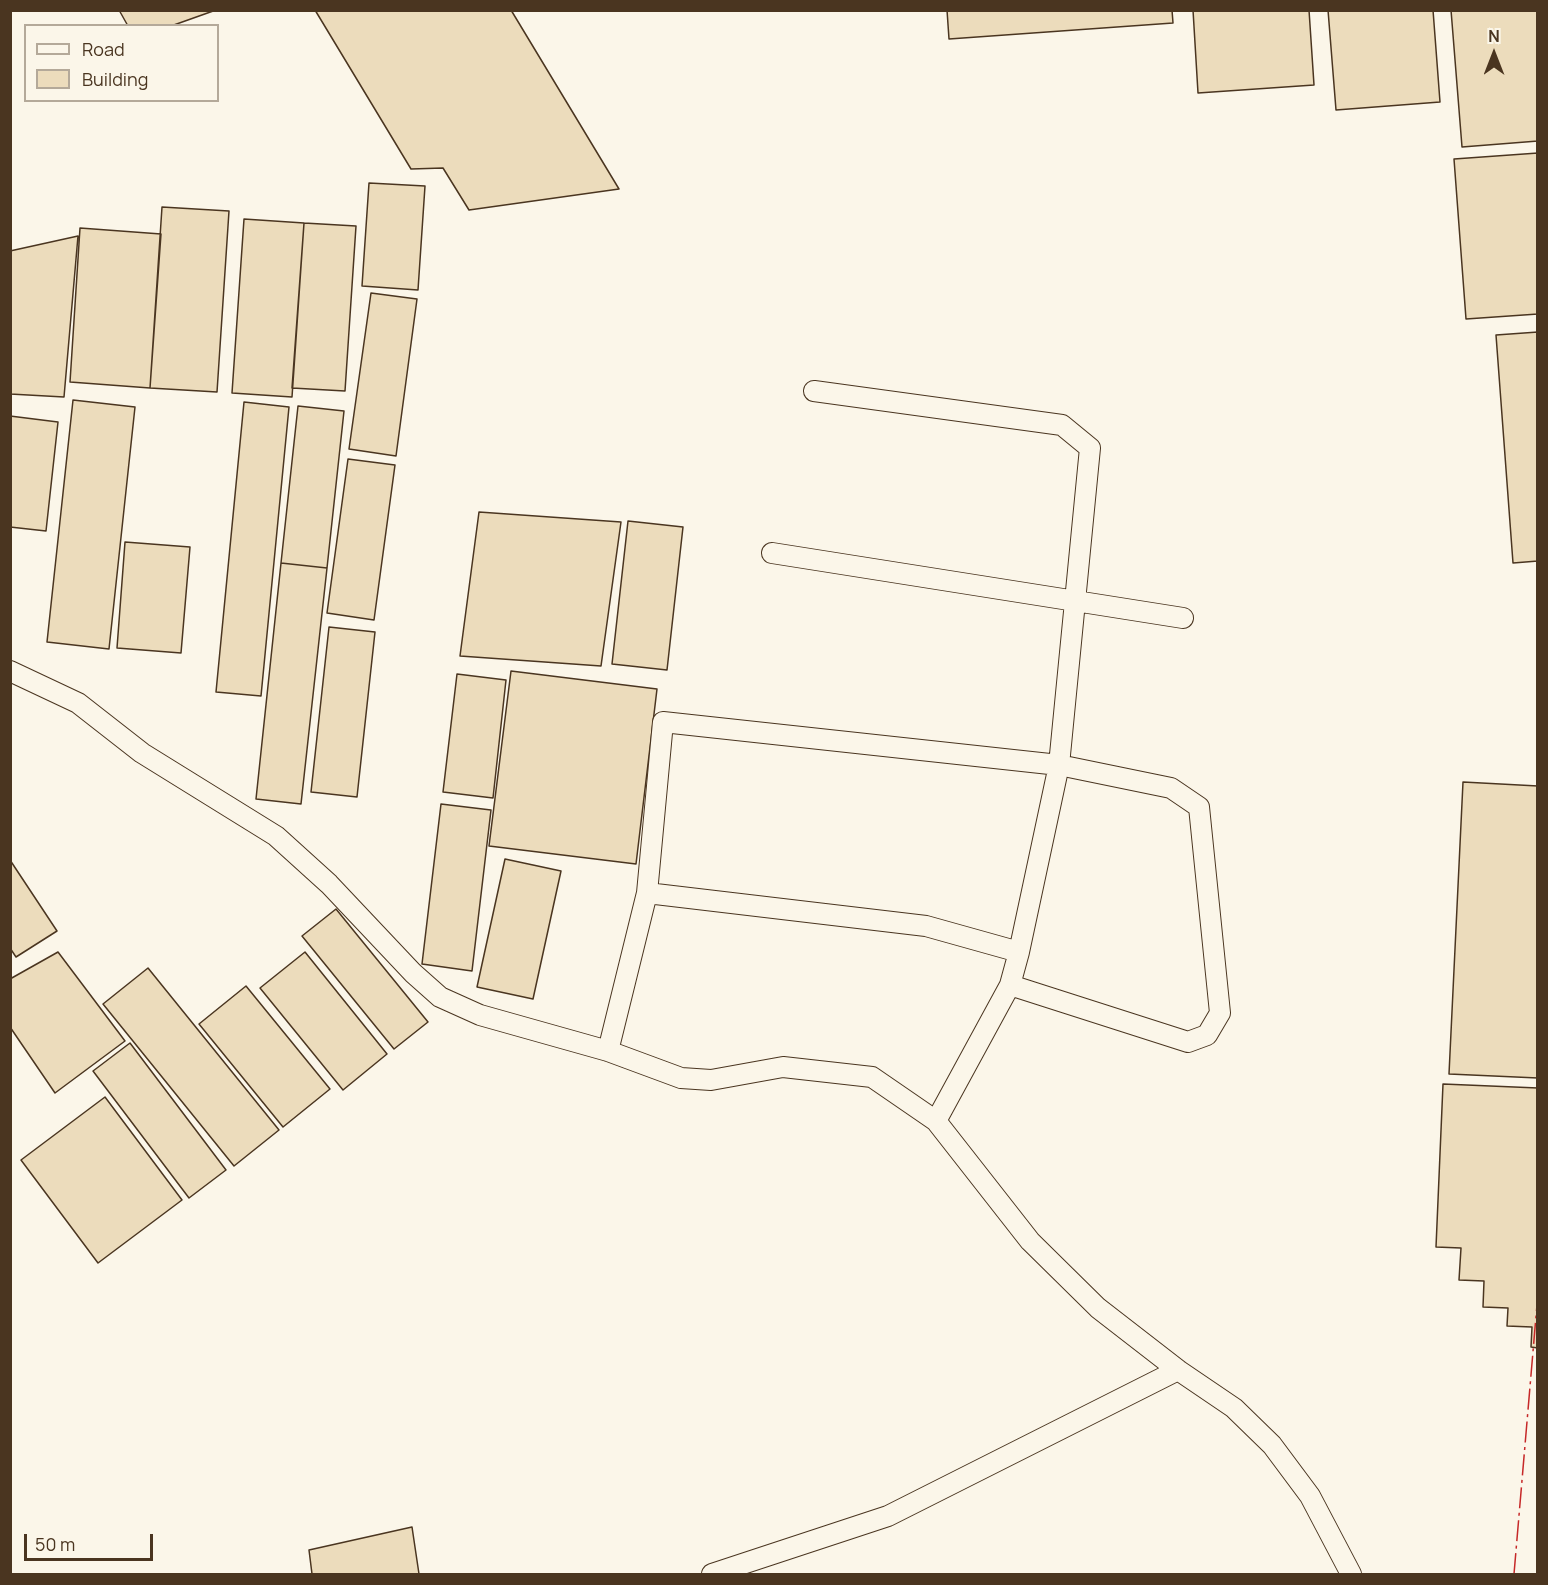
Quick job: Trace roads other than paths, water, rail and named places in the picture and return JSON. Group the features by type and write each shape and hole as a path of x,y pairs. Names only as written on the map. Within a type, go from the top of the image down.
{"street":[{"path":"814,391 1062,425 1090,448 1059,765 1019,952 1010,985 936,1121"},
{"path":"772,553 1183,618"},
{"path":"10,671 78,703 142,753 276,836 329,884 413,973 440,997 480,1016 608,1051 681,1078 711,1080 783,1067 872,1077 936,1121 1030,1241 1098,1308 1178,1370 1234,1408 1272,1445 1310,1496 1351,1575"},
{"path":"608,1051 647,893 663,722 1059,765 1171,788 1199,807 1220,1013 1207,1035 1188,1042 1010,985"},
{"path":"647,893 926,926 1019,952"},
{"path":"712,1575 888,1516 1178,1370"}]}
